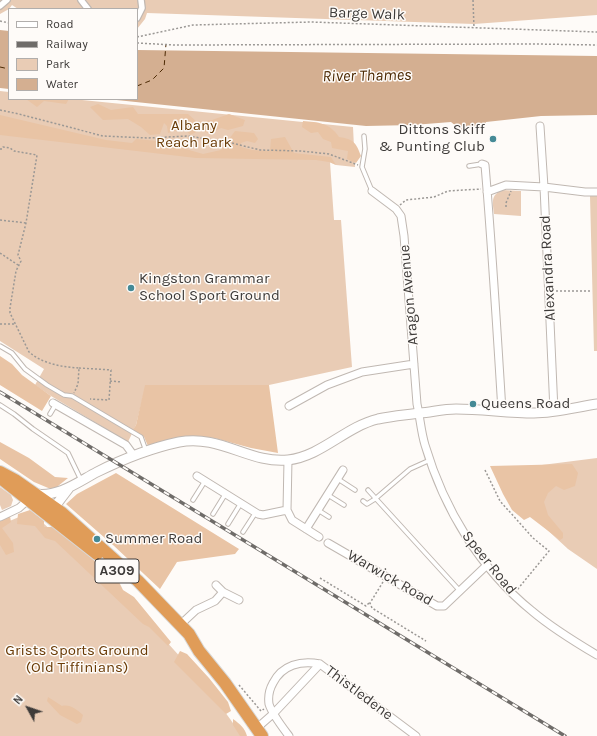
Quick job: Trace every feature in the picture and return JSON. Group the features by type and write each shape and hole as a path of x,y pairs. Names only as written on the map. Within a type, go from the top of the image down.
{"highway":[{"name":"A309","path":"0,472 11,478 87,546 121,574 149,600 185,639 199,651"},
{"name":"A309","path":"0,477 57,509 138,581 189,634 199,651 225,683 260,732"}],"street":[{"path":"0,6 6,0"},
{"path":"81,0 87,8"},
{"path":"138,16 142,8 141,0"},
{"name":"Alexandra Road","path":"540,126 550,291 554,411"},
{"path":"482,164 485,165 496,304 502,411"},
{"path":"487,190 506,185 597,192"},
{"path":"372,191 396,209"},
{"name":"Aragon Avenue","path":"396,209 401,216 403,225 419,414"},
{"path":"289,406 327,386 362,372 414,364"},
{"path":"55,404 126,444 134,456"},
{"path":"0,517 19,508 32,496 51,494 134,456 181,442 201,441 222,445 267,459 288,460 317,452 363,424 378,419 409,413 419,414 455,409 535,413 597,404"},
{"name":"Speer Road","path":"419,414 425,444 444,495 456,521 474,549 513,594 532,612 597,655"},
{"path":"288,460 287,510 292,520 319,537"},
{"path":"306,529 343,470"},
{"path":"197,476 263,515 287,510"},
{"path":"57,509 56,505 69,487"},
{"name":"Warwick Road","path":"328,543 437,606 444,606 487,565"},
{"path":"216,585 223,592 239,600"},
{"path":"180,625 196,610 215,601 223,592"},
{"name":"Thistledene","path":"274,713 268,698 272,685 277,676 283,669 291,665 312,662 320,664 413,735"},
{"name":"Thistledene","path":"260,732 274,713 320,664"},
{"path":"274,713 289,736"}],"lane":[{"path":"364,136 365,149 362,167 372,191"},
{"path":"469,166 482,164"},
{"path":"0,346 12,353 25,369 47,385 64,395 72,396 141,437 146,452"},
{"path":"50,414 55,404"},
{"path":"0,405 68,453 81,481"},
{"path":"363,501 367,504 410,469 430,460"},
{"path":"338,479 354,490"},
{"path":"193,500 205,480"},
{"path":"368,490 460,591"},
{"path":"212,514 226,494"},
{"path":"328,495 344,505"},
{"path":"228,524 241,503"},
{"path":"318,510 329,517"},
{"path":"243,532 256,512"}],"path":[{"path":"473,0 474,28"},
{"name":"Barge Walk","path":"138,36 193,25 311,22 597,32"},
{"name":"Barge Walk","path":"138,43 174,45 597,45"},
{"path":"0,110 103,136 148,138 188,136 232,142 260,150 301,151 328,154 362,167"},
{"path":"0,149 3,147 10,148 14,151 37,155 26,223 18,255 21,261 16,271 10,313 29,352 32,355 43,361 62,367 110,370 109,400 90,399"},
{"path":"506,207 506,203 514,186"},
{"path":"396,209 406,200 434,197 448,191 487,190"},
{"path":"0,220 26,223"},
{"path":"0,254 18,265"},
{"path":"550,291 592,291"},
{"path":"0,324 16,324"},
{"path":"72,396 78,384 79,368"},
{"path":"110,381 122,382"},
{"path":"485,470 500,501 533,538 548,551 513,594"},
{"path":"320,578 366,606 370,603 386,577"},
{"path":"370,603 372,608 426,641"}],"green space":[{"path":"0,0 597,0 597,15 474,24 147,13 145,19 138,28 138,8 16,8 12,5 8,10 0,14"},
{"name":"Kingston Grammar School Sport Ground","path":"0,91 8,92 8,100 82,100 353,127 355,167 336,165 330,162 334,220 341,220 352,367 269,385 146,385 136,425 128,442 35,385 44,369 0,341"},
{"path":"502,190 521,191 521,216 494,214 494,197"},
{"path":"590,196 597,196 597,351 594,351"},
{"path":"597,458 597,569 568,549 543,526 534,466"},
{"path":"0,487 11,495 13,500 11,506 2,510 0,505"},
{"name":"Grists Sports Ground (Old Tiffinians)","path":"31,512 88,564 170,645 219,704 242,736 0,736 0,525"}],"shaded area":[{"path":"27,100 68,100 66,104 44,101 37,107"},
{"path":"98,104 111,110 133,107 138,114 188,114 197,122 212,120 229,114 245,120 243,126 228,130 221,128 210,134 201,130 190,135 184,128 168,133 167,126 164,123 160,134 150,135 128,119 103,120 90,107"},
{"path":"0,115 106,140 132,143 136,139 158,141 203,154 221,150 235,131 254,133 258,139 255,143 247,141 241,143 241,147 252,150 270,151 271,139 285,137 294,153 331,157 336,165 329,162 316,160 196,158 0,135"},
{"path":"303,121 328,126 339,137 354,142 361,156 356,163 347,159 348,151 332,148 331,142 323,139 318,132 311,133 302,127"},
{"path":"0,356 12,364 22,375 51,396 42,411 0,385"},
{"path":"145,385 269,385 278,453 251,448 214,438 184,436 148,446 144,437 133,430 136,425"},
{"path":"0,442 29,458 55,477 68,478 53,490 34,482 0,459"},
{"path":"572,464 578,473 575,486 564,490 556,486 548,493 544,502 548,515 563,533 563,538 560,540 530,517 524,520 512,510 490,466"},
{"path":"116,473 239,549 235,554 177,562 160,589 66,504 77,494"},
{"path":"30,510 44,521 44,527 53,527 119,582 123,590 134,597 171,642 168,646 55,541 45,538 35,526 17,524 18,514"},
{"path":"10,516 11,522 2,528 13,543 14,552 6,555 0,545 0,520"},
{"path":"180,651 187,654 209,678 228,702 231,711 226,714 174,662"},
{"path":"48,697 62,706 71,707 78,711 83,715 81,722 77,724 60,715 47,701"},
{"path":"233,719 242,726 247,736 240,736 233,725"}],"water":[{"path":"0,30 8,31 8,89 0,88"},
{"name":"River Thames","path":"138,50 597,56 597,115 541,116 486,122 485,125 461,130 451,122 413,125 366,126 117,100 138,100"}],"ferry route":[{"path":"138,86 152,80 164,68 166,44"},
{"path":"0,67 8,69"}],"railway":[{"path":"0,392 565,736"}],"place":[{"name":"Dittons Skiff & Punting Club","path":"493,139"},
{"name":"Kingston Grammar School Sport Ground","path":"131,288"},
{"name":"Queens Road","path":"473,404"},
{"name":"Summer Road","path":"97,539"}],"park label":[{"name":"Albany Reach Park","path":"194,134"}]}
